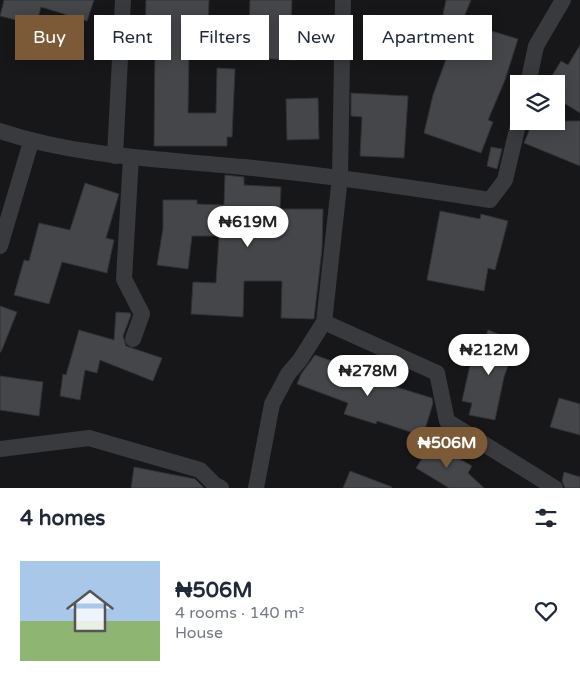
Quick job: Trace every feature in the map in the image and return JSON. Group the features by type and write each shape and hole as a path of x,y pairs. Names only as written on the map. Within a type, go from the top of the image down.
{"street":[{"path":"123,0 124,279 142,314 133,339"},
{"path":"256,488 272,404 288,374 300,360 324,322 340,177 343,0"},
{"path":"530,75 536,46 563,0"},
{"path":"0,132 31,142 123,156 340,177 490,200 505,180 517,130"},
{"path":"0,246 31,142"},
{"path":"324,322 437,373 447,421 555,488"},
{"path":"0,449 89,438 200,470 217,487"}],"building":[{"path":"4,0 94,0 87,21 84,20 84,15 67,15 41,7 39,15 15,15 15,20 0,16"},
{"path":"146,0 209,0 208,15 181,15 181,60 189,60 188,113 216,113 217,68 235,69 232,137 227,137 227,146 154,146 155,60 171,60 171,15 146,15"},
{"path":"250,0 292,0 291,15 279,15 279,59 269,59 269,15 249,15"},
{"path":"446,0 471,0 465,15 443,15"},
{"path":"492,31 518,39 505,80 488,120 493,122 481,153 424,133 433,95 446,60 492,60"},
{"path":"580,45 580,113 565,104 565,75 552,75 561,61 568,65"},
{"path":"351,93 408,96 404,158 360,156 362,117 351,116"},
{"path":"318,98 319,139 287,140 286,99"},
{"path":"565,121 580,121 580,166 524,143 529,130 565,130"},
{"path":"491,147 502,149 497,169 487,166"},
{"path":"225,175 244,177 244,185 281,187 280,209 323,209 322,249 314,319 281,318 282,281 244,281 243,317 191,314 193,282 216,283 219,236 192,236 188,269 157,265 163,228 163,200 197,200 197,204 224,205"},
{"path":"85,183 119,194 106,238 114,240 107,273 62,262 49,304 14,295 24,260 29,261 39,223 70,230"},
{"path":"440,211 480,219 481,214 508,221 495,270 488,268 484,291 427,280"},
{"path":"0,306 17,312 1,352 0,352"},
{"path":"116,312 130,313 131,315 123,336 126,346 162,358 153,381 100,360 97,373 85,370 80,400 60,396 63,374 66,375 79,330 114,340"},
{"path":"488,330 517,341 504,377 495,420 469,415 472,403 462,401 470,365 474,366"},
{"path":"315,355 343,365 341,370 432,398 433,403 423,436 377,421 376,424 344,414 348,403 297,384 301,374"},
{"path":"0,376 43,382 39,416 0,410"},
{"path":"559,398 580,404 580,435 550,427"},
{"path":"432,443 472,466 468,473 484,488 449,488 416,468"},
{"path":"134,467 195,479 204,488 131,488"},
{"path":"350,471 392,487 343,488"},
{"path":"564,472 580,477 580,488 565,488 562,481"}]}
